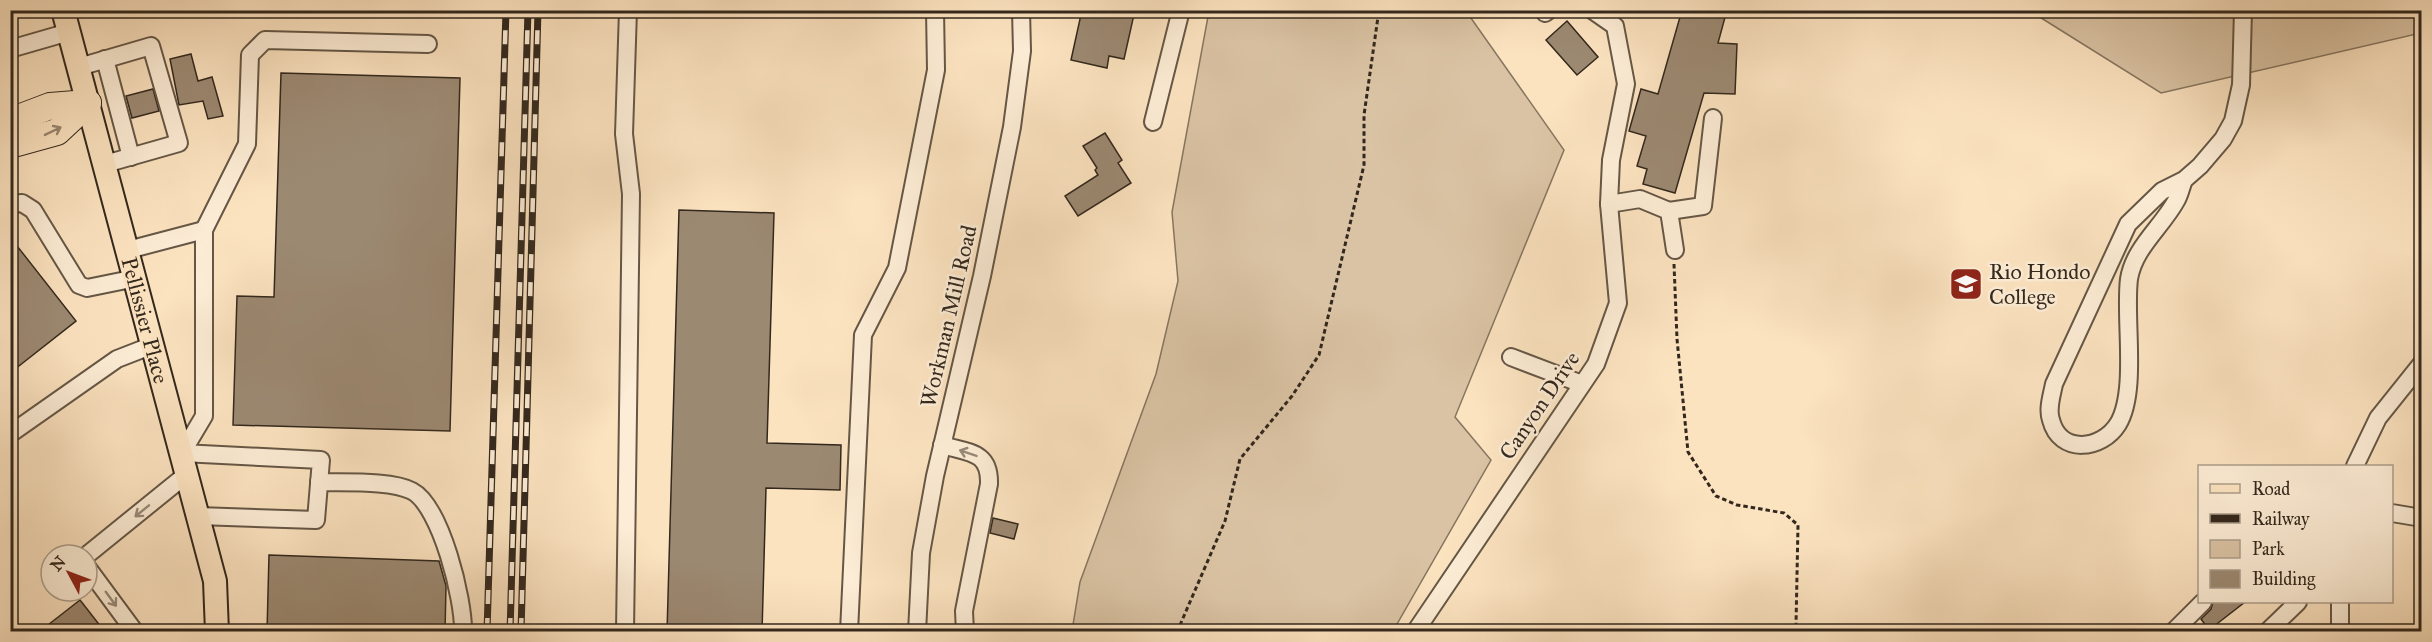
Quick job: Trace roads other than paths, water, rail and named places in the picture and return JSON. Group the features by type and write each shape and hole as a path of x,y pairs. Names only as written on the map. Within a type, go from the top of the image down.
{"highway":[{"path":"10,118 21,117 50,106 88,103"},
{"path":"10,145 57,132 88,103"}],"main road":[{"name":"Pellissier Place","path":"65,16 215,581 217,632"}],"street":[{"path":"625,632 631,194 624,134 628,10"},
{"path":"849,632 863,335 897,267 936,70 935,10"},
{"name":"Workman Mill Road","path":"917,632 921,553 942,445 982,276 1012,128 1022,51 1021,10"},
{"path":"1153,122 1181,10"},
{"path":"1543,10 1545,13 1549,10"},
{"name":"Canyon Drive","path":"1414,632 1596,364 1618,303 1609,204 1611,160 1626,84 1615,26 1592,10"},
{"path":"2184,180 2177,201 2141,250 2129,279 2127,370 2122,415 2118,424 2103,439 2085,447 2077,446 2058,434 2051,420 2050,402 2054,384 2128,224 2162,191 2184,180 2223,139 2233,121 2241,85 2243,10"},
{"path":"10,49 65,16"},
{"path":"99,544 184,464 204,416 204,230 247,144 250,55 265,40 428,44"},
{"path":"79,67 151,46 179,143 105,165"},
{"path":"105,59 131,157"},
{"path":"1609,204 1640,199 1669,211 1703,206 1713,118"},
{"path":"10,204 22,203 33,210 79,285 87,288 136,278"},
{"path":"1669,211 1675,250"},
{"path":"128,250 204,230"},
{"path":"10,434 117,359 153,345"},
{"path":"1511,357 1582,384"},
{"path":"2355,465 2378,418 2421,363"},
{"path":"942,445 972,454 984,460 990,467 989,484 964,611 964,632"},
{"path":"184,464 320,459 316,520 198,516"},
{"path":"319,482 393,487 411,491 422,499 448,554 464,610 463,632"},
{"path":"2393,513 2421,518"},
{"path":"99,583 135,632"},
{"path":"2173,632 2202,603"},
{"path":"2267,632 2297,603"},
{"path":"2340,603 2340,632"}],"railway":[{"path":"487,632 506,10"},
{"path":"510,632 528,10"},
{"path":"521,632 538,10"}],"place":[{"name":"Rio Hondo College","path":"1966,284"}]}
